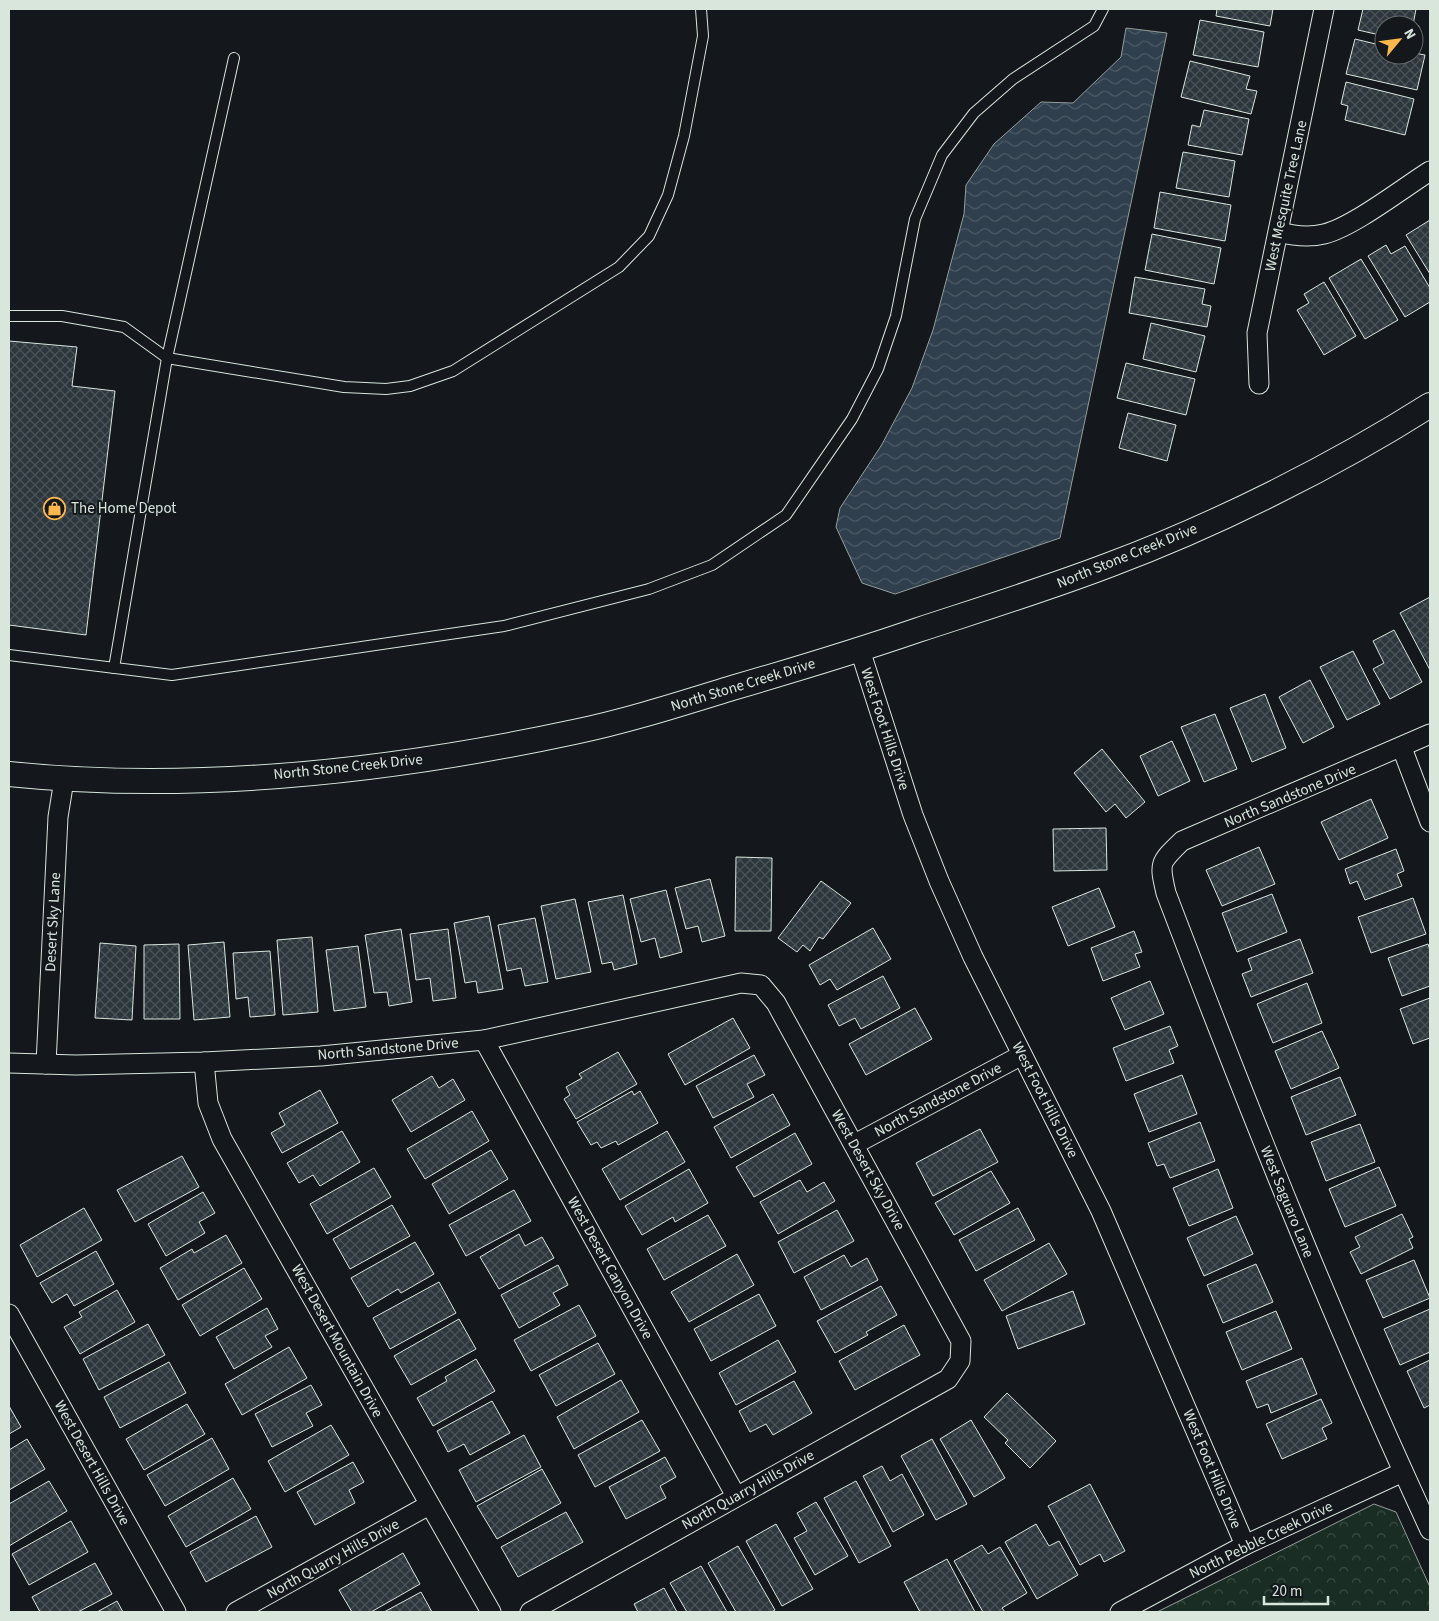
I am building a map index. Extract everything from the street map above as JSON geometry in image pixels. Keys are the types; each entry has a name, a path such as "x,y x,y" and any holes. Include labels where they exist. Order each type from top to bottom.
{"street":[{"name":"West Mesquite Tree Lane","path":"1259,384 1257,333 1324,9"},
{"path":"1279,232 1298,237 1325,234 1355,219 1430,171"},
{"name":"North Stone Creek Drive","path":"9,774 64,780 200,780 344,770 426,760 575,732 655,712 860,650 1049,587 1170,540 1320,468 1430,405"},
{"name":"West Foot Hills Drive","path":"860,650 913,815 938,881 1022,1055 1102,1211 1245,1545"},
{"name":"North Sandstone Drive","path":"1160,868 1166,856 1182,842 1402,748 1430,734"},
{"path":"1402,748 1430,822"},
{"name":"Desert Sky Lane","path":"46,1064 58,817 64,780"},
{"name":"West Saguaro Lane","path":"1160,868 1166,893 1238,1080 1310,1258 1430,1530"},
{"name":"North Sandstone Drive","path":"9,1063 204,1062 321,1056 484,1040 741,983 761,985"},
{"name":"West Desert Sky Drive","path":"761,985 776,1002 961,1341 960,1361"},
{"name":"West Desert Canyon Drive","path":"484,1040 736,1496"},
{"name":"North Sandstone Drive","path":"854,1144 1022,1055"},
{"name":"West Desert Mountain Drive","path":"204,1062 208,1103 222,1138 491,1612"},
{"name":"West Desert Hills Drive","path":"9,1314 176,1612"},
{"name":"North Quarry Hills Drive","path":"530,1612 948,1379 960,1361"},
{"name":"North Pebble Creek Drive","path":"1120,1612 1245,1545 1403,1472"},
{"name":"North Quarry Hills Drive","path":"236,1612 429,1505"}],"lane":[{"path":"9,316 62,316 124,327 167,358 344,387 386,389 410,386 453,372 619,267 649,236 668,195 697,76 703,36 701,9"},
{"path":"9,655 172,675 504,626 649,589 712,565 786,515 852,419 878,369 896,316 915,219 942,155 974,113 1013,79 1094,26 1102,9"},
{"path":"114,668 167,358 234,58"}],"green space":[{"path":"1374,1504 1396,1512 1430,1587 1430,1612 1157,1612"}],"water":[{"path":"1126,28 1167,33 1060,538 895,594 862,583 836,527 840,508 881,446 912,388 933,330 964,214 966,185 994,144 1041,102 1073,103 1121,57"}],"building":[{"path":"1217,9 1273,9 1270,26 1216,16"},
{"path":"1363,9 1416,9 1415,15 1374,15 1374,34 1358,30"},
{"path":"1200,20 1264,32 1258,67 1193,55"},
{"path":"1355,39 1374,44 1374,65 1423,65 1417,90 1346,74"},
{"path":"1190,61 1250,76 1246,89 1257,91 1251,114 1181,97"},
{"path":"1346,82 1414,99 1405,135 1345,120 1348,106 1341,104"},
{"path":"1204,110 1249,119 1242,155 1188,145 1192,125 1200,127"},
{"path":"1183,152 1235,161 1229,197 1176,188"},
{"path":"1160,192 1231,205 1225,241 1154,228"},
{"path":"1430,220 1430,274 1406,235"},
{"path":"1152,234 1221,248 1214,284 1145,270"},
{"path":"1386,245 1391,254 1405,246 1430,288 1430,302 1405,317 1368,256"},
{"path":"1361,259 1398,320 1365,339 1329,278"},
{"path":"1135,277 1205,289 1202,304 1211,306 1207,327 1129,313"},
{"path":"1324,282 1356,336 1324,355 1297,310 1309,303 1304,294"},
{"path":"1151,323 1205,336 1196,372 1143,359"},
{"name":"The Home Depot","path":"9,341 77,347 72,386 115,391 86,635 9,625"},
{"path":"1126,363 1195,379 1186,415 1117,398"},
{"path":"1128,413 1176,425 1167,461 1119,448"},
{"path":"1430,597 1430,670 1400,613"},
{"path":"1394,630 1422,682 1390,699 1373,669 1384,663 1373,641"},
{"path":"1353,651 1380,704 1347,720 1320,667"},
{"path":"1310,680 1334,727 1303,743 1279,697"},
{"path":"1265,694 1286,748 1252,762 1230,708"},
{"path":"1215,714 1237,769 1204,782 1181,727"},
{"path":"1172,741 1190,781 1158,796 1140,756"},
{"path":"1102,749 1145,802 1126,818 1115,804 1106,812 1074,773"},
{"path":"1371,799 1388,838 1339,860 1321,822"},
{"path":"1106,828 1107,870 1054,871 1053,829"},
{"path":"1259,847 1275,884 1222,906 1206,870"},
{"path":"1396,849 1404,871 1397,874 1402,886 1365,900 1357,881 1350,884 1345,869"},
{"path":"736,857 772,858 771,931 735,931"},
{"path":"710,879 725,936 702,942 698,926 686,929 675,888"},
{"path":"821,881 851,903 823,939 819,937 810,951 803,945 797,952 778,938"},
{"path":"1099,888 1115,927 1068,946 1052,907"},
{"path":"666,890 682,952 660,958 655,938 641,942 630,899"},
{"path":"1272,894 1287,932 1237,952 1222,913"},
{"path":"623,895 637,964 614,970 612,962 602,964 588,902"},
{"path":"1413,898 1426,934 1371,953 1358,917"},
{"path":"575,899 591,972 556,979 541,906"},
{"path":"489,916 503,989 478,993 476,981 465,983 454,923"},
{"path":"535,918 548,982 525,986 521,968 507,971 498,925"},
{"path":"873,928 891,959 837,990 830,979 820,985 809,965"},
{"path":"401,929 412,1002 389,1006 387,992 374,993 365,935"},
{"path":"448,929 456,998 433,1001 430,978 416,980 410,934"},
{"path":"1134,931 1142,952 1135,954 1140,967 1103,981 1091,948"},
{"path":"312,937 318,1012 283,1015 277,940"},
{"path":"1300,939 1313,973 1251,997 1242,974 1252,970 1248,959"},
{"path":"224,942 230,1017 194,1020 188,945"},
{"path":"100,943 136,946 132,1020 95,1018"},
{"path":"179,944 180,1019 144,1019 144,945"},
{"path":"1428,944 1430,950 1430,986 1402,996 1388,958"},
{"path":"358,946 366,1007 334,1011 326,950"},
{"path":"270,951 275,1015 250,1017 248,997 236,999 233,953"},
{"path":"883,976 900,1008 861,1029 855,1018 839,1026 828,1005"},
{"path":"1150,981 1164,1014 1125,1030 1111,998"},
{"path":"1307,983 1322,1023 1273,1043 1257,1004"},
{"path":"1430,998 1430,1038 1413,1044 1400,1009"},
{"path":"915,1008 932,1039 866,1075 849,1044"},
{"path":"733,1018 750,1048 685,1085 668,1054"},
{"path":"1170,1026 1178,1046 1169,1050 1174,1063 1126,1081 1113,1048"},
{"path":"1322,1031 1339,1068 1291,1089 1275,1051"},
{"path":"618,1052 637,1084 576,1119 564,1099 570,1095 566,1087 582,1078 579,1074"},
{"path":"754,1055 765,1075 747,1084 754,1097 713,1118 696,1086"},
{"path":"1182,1075 1197,1114 1149,1132 1134,1094"},
{"path":"432,1076 439,1088 453,1079 465,1100 411,1132 392,1100"},
{"path":"1340,1077 1356,1115 1306,1135 1291,1097"},
{"path":"320,1090 338,1123 282,1153 271,1133 285,1125 279,1113"},
{"path":"632,1091 634,1095 640,1091 658,1123 618,1145 616,1141 601,1148 597,1142 591,1145 577,1122"},
{"path":"773,1094 790,1125 731,1158 714,1127"},
{"path":"472,1111 489,1141 425,1179 407,1149"},
{"path":"1200,1122 1215,1161 1170,1178 1164,1164 1157,1166 1148,1143"},
{"path":"1360,1124 1375,1162 1326,1181 1311,1142"},
{"path":"980,1129 998,1162 933,1196 916,1163"},
{"path":"342,1131 360,1162 320,1186 313,1175 299,1183 287,1163"},
{"path":"667,1131 685,1162 620,1200 602,1169"},
{"path":"795,1133 812,1164 754,1197 736,1167"},
{"path":"491,1150 508,1179 449,1214 432,1184"},
{"path":"182,1156 199,1187 135,1222 117,1190"},
{"path":"1379,1167 1396,1206 1345,1227 1329,1189"},
{"path":"374,1168 391,1197 327,1234 310,1204"},
{"path":"689,1169 708,1203 675,1222 673,1217 642,1235 625,1206"},
{"path":"1218,1169 1233,1208 1189,1226 1173,1188"},
{"path":"991,1171 1010,1203 954,1235 935,1203"},
{"path":"800,1180 807,1192 824,1182 835,1201 778,1234 760,1202"},
{"path":"514,1190 531,1221 466,1256 449,1225"},
{"path":"203,1192 215,1213 199,1222 205,1233 166,1256 148,1224"},
{"path":"392,1205 410,1236 350,1269 333,1239"},
{"path":"84,1208 102,1240 37,1277 20,1245"},
{"path":"1018,1208 1035,1240 976,1271 959,1240"},
{"path":"837,1210 854,1241 794,1273 778,1242"},
{"path":"1402,1214 1413,1237 1409,1239 1413,1248 1361,1274 1350,1252 1360,1247 1355,1237"},
{"path":"708,1215 726,1246 664,1280 647,1249"},
{"path":"1236,1216 1253,1254 1204,1276 1187,1238"},
{"path":"519,1234 525,1246 542,1237 554,1258 499,1289 480,1257"},
{"path":"226,1235 242,1263 178,1300 160,1268 192,1249 194,1253"},
{"path":"415,1242 434,1274 401,1293 398,1289 368,1307 351,1278"},
{"path":"1049,1243 1067,1274 1002,1311 984,1280"},
{"path":"96,1251 114,1284 74,1306 67,1294 52,1303 40,1283"},
{"path":"737,1254 754,1285 689,1322 671,1292"},
{"path":"844,1255 851,1267 867,1258 878,1280 821,1310 804,1277"},
{"path":"1414,1260 1430,1298 1383,1318 1366,1280"},
{"path":"1256,1264 1273,1302 1223,1323 1207,1285"},
{"path":"558,1265 568,1285 553,1293 560,1305 519,1328 501,1295"},
{"path":"244,1268 262,1299 200,1336 182,1305"},
{"path":"439,1282 456,1313 390,1349 373,1318"},
{"path":"881,1286 897,1315 866,1332 868,1335 835,1353 817,1321"},
{"path":"117,1290 135,1322 80,1354 64,1327 82,1317 79,1312"},
{"path":"1073,1291 1085,1324 1018,1349 1006,1316"},
{"path":"759,1294 776,1326 711,1361 694,1329"},
{"path":"579,1305 596,1336 531,1371 514,1340"},
{"path":"267,1308 278,1329 265,1336 272,1347 234,1369 216,1337"},
{"path":"1430,1309 1430,1352 1400,1365 1384,1329"},
{"path":"1276,1311 1292,1349 1242,1370 1226,1332"},
{"path":"459,1319 476,1349 411,1385 394,1356"},
{"path":"148,1324 165,1355 99,1390 83,1359"},
{"path":"904,1325 920,1355 855,1390 839,1361"},
{"path":"778,1340 796,1372 736,1405 719,1373"},
{"path":"598,1343 615,1374 556,1406 539,1375"},
{"path":"289,1347 307,1378 242,1415 225,1384"},
{"path":"1302,1358 1317,1394 1271,1413 1268,1404 1257,1408 1246,1381"},
{"path":"476,1359 495,1391 433,1426 417,1398 447,1381 445,1377"},
{"path":"1430,1360 1430,1405 1424,1408 1407,1371"},
{"path":"169,1362 186,1393 120,1428 104,1397"},
{"path":"621,1380 639,1412 574,1449 557,1417"},
{"path":"794,1381 812,1413 773,1435 766,1424 750,1432 739,1411"},
{"path":"311,1385 322,1405 306,1413 313,1426 272,1447 255,1414"},
{"path":"1007,1393 1056,1441 1030,1468 1005,1443 1008,1440 984,1417"},
{"path":"1321,1399 1332,1423 1322,1428 1327,1439 1282,1459 1266,1424"},
{"path":"492,1401 510,1433 470,1455 464,1444 448,1452 437,1431"},
{"path":"187,1404 205,1434 144,1470 126,1439"},
{"path":"9,1406 21,1427 9,1434"},
{"path":"642,1420 660,1451 595,1487 578,1455"},
{"path":"971,1420 1005,1478 974,1497 940,1439"},
{"path":"331,1425 349,1455 285,1492 268,1461"},
{"path":"524,1435 541,1467 476,1502 459,1470"},
{"path":"212,1438 229,1469 165,1506 147,1475"},
{"path":"27,1439 45,1469 9,1490 9,1450"},
{"path":"932,1439 967,1504 936,1520 901,1456"},
{"path":"665,1457 676,1477 660,1486 666,1498 626,1519 609,1487"},
{"path":"353,1462 364,1482 349,1490 355,1503 315,1525 297,1492"},
{"path":"882,1466 890,1481 902,1474 924,1515 893,1532 863,1476"},
{"path":"542,1469 561,1503 497,1539 477,1506"},
{"path":"233,1478 251,1509 186,1547 168,1516"},
{"path":"49,1481 67,1511 9,1546 9,1504"},
{"path":"856,1481 891,1546 859,1563 824,1498"},
{"path":"1090,1484 1125,1551 1104,1562 1100,1554 1080,1565 1048,1506"},
{"path":"816,1502 848,1556 815,1575 794,1538 807,1531 797,1513"},
{"path":"566,1512 583,1542 518,1577 501,1547"},
{"path":"256,1516 272,1547 206,1582 190,1552"},
{"path":"71,1521 88,1552 29,1585 12,1554"},
{"path":"776,1524 813,1589 782,1606 746,1541"},
{"path":"1036,1524 1049,1546 1059,1541 1078,1575 1037,1599 1005,1542"},
{"path":"982,1545 988,1554 1000,1547 1027,1593 1002,1608 1005,1612 983,1612 954,1561"},
{"path":"738,1546 775,1610 771,1612 736,1612 708,1563"},
{"path":"403,1553 420,1584 371,1612 352,1612 339,1590"},
{"path":"947,1559 975,1612 920,1612 904,1582"},
{"path":"95,1563 112,1594 78,1612 40,1612 32,1597"},
{"path":"701,1566 727,1612 687,1612 670,1583"},
{"path":"664,1588 677,1612 638,1612 634,1604"},
{"path":"421,1592 432,1612 384,1612"},
{"path":"117,1601 123,1612 97,1612"}],"place":[{"name":"The Home Depot","path":"55,508"}]}
